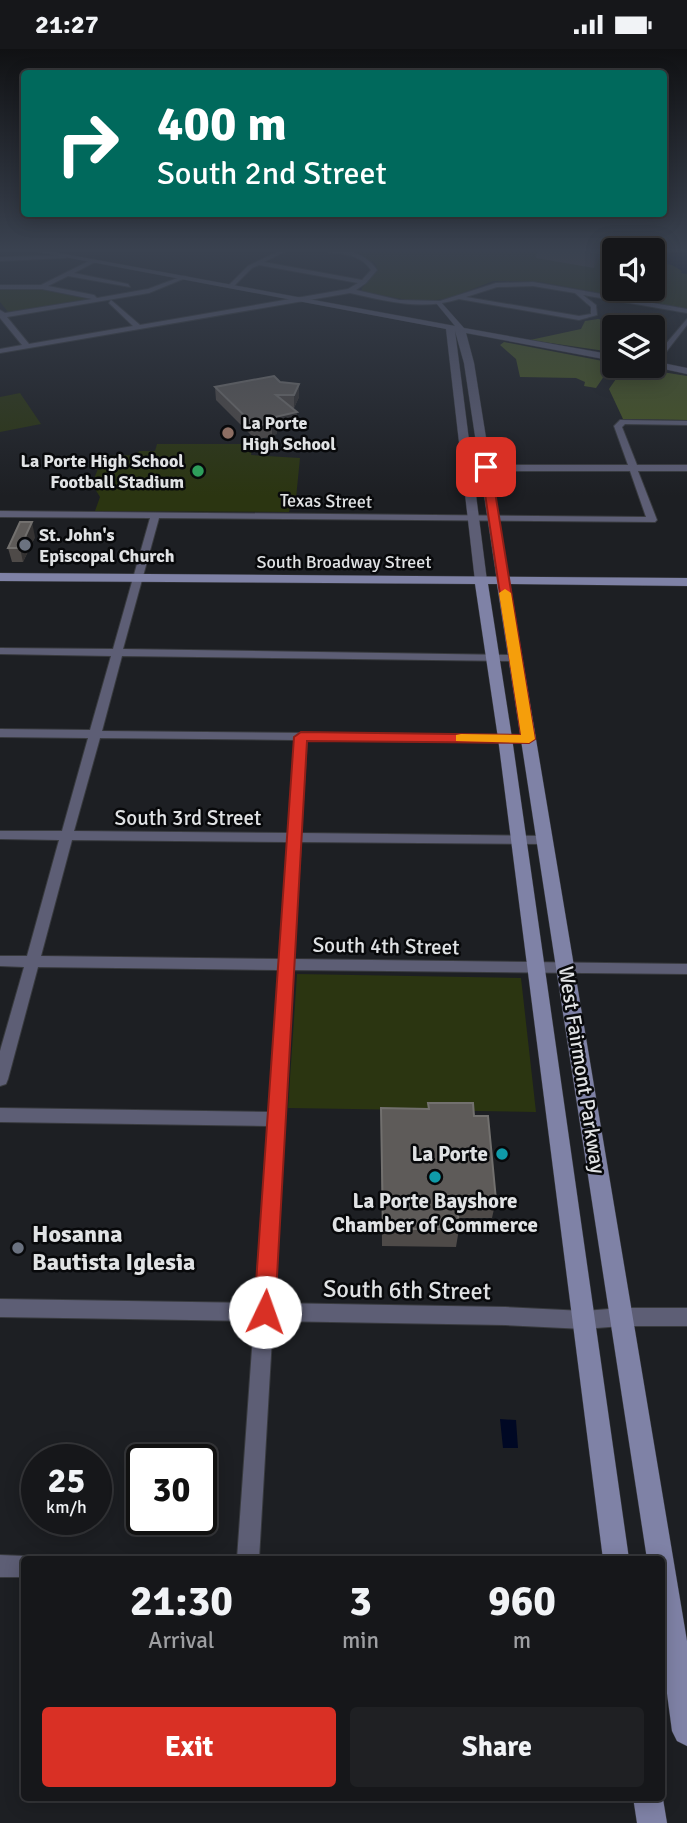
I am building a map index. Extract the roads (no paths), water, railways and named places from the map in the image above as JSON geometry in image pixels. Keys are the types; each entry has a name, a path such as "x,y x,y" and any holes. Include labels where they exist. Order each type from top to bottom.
{"main road":[{"name":"South Broadway Street","path":"0,577 687,582"},
{"name":"West Fairmont Parkway","path":"481,581 519,840 616,1556"},
{"name":"West Fairmont Parkway","path":"503,582 659,1556"},
{"path":"487,620 510,620"},
{"path":"557,1122 590,1122"},
{"name":"West Fairmont Parkway","path":"665,1593 687,1731"},
{"path":"649,1801 652,1823"}],"street":[{"path":"15,331 27,346"},
{"path":"0,351 116,331"},
{"path":"451,331 481,581"},
{"path":"459,331 463,336"},
{"path":"459,331 463,336 478,417 503,582"},
{"path":"665,349 679,331"},
{"path":"463,336 484,334 602,356"},
{"path":"665,366 687,371"},
{"path":"460,416 478,417"},
{"path":"634,468 618,426 620,423 687,423"},
{"path":"468,468 687,468"},
{"name":"Texas Street","path":"0,514 652,520 634,468"},
{"path":"0,1079 155,515"},
{"path":"0,651 516,658"},
{"path":"0,733 529,739"},
{"path":"248,1556 301,737"},
{"name":"South 3rd Street","path":"0,835 544,840"},
{"name":"South 4th Street","path":"0,961 687,969"},
{"path":"0,1115 275,1118"},
{"name":"South 6th Street","path":"0,1308 583,1320 687,1317"},
{"path":"0,1566 21,1567"}],"water":[{"path":"500,1419 516,1420 518,1448 503,1448"}],"place":[{"name":"La Porte High School","path":"228,433"},
{"name":"La Porte High School Football Stadium","path":"198,471"},
{"name":"St. John's Episcopal Church","path":"25,545"},
{"name":"La Porte","path":"502,1154"},
{"name":"La Porte Bayshore Chamber of Commerce","path":"435,1177"},
{"name":"Hosanna Bautista Iglesia","path":"18,1248"}]}
